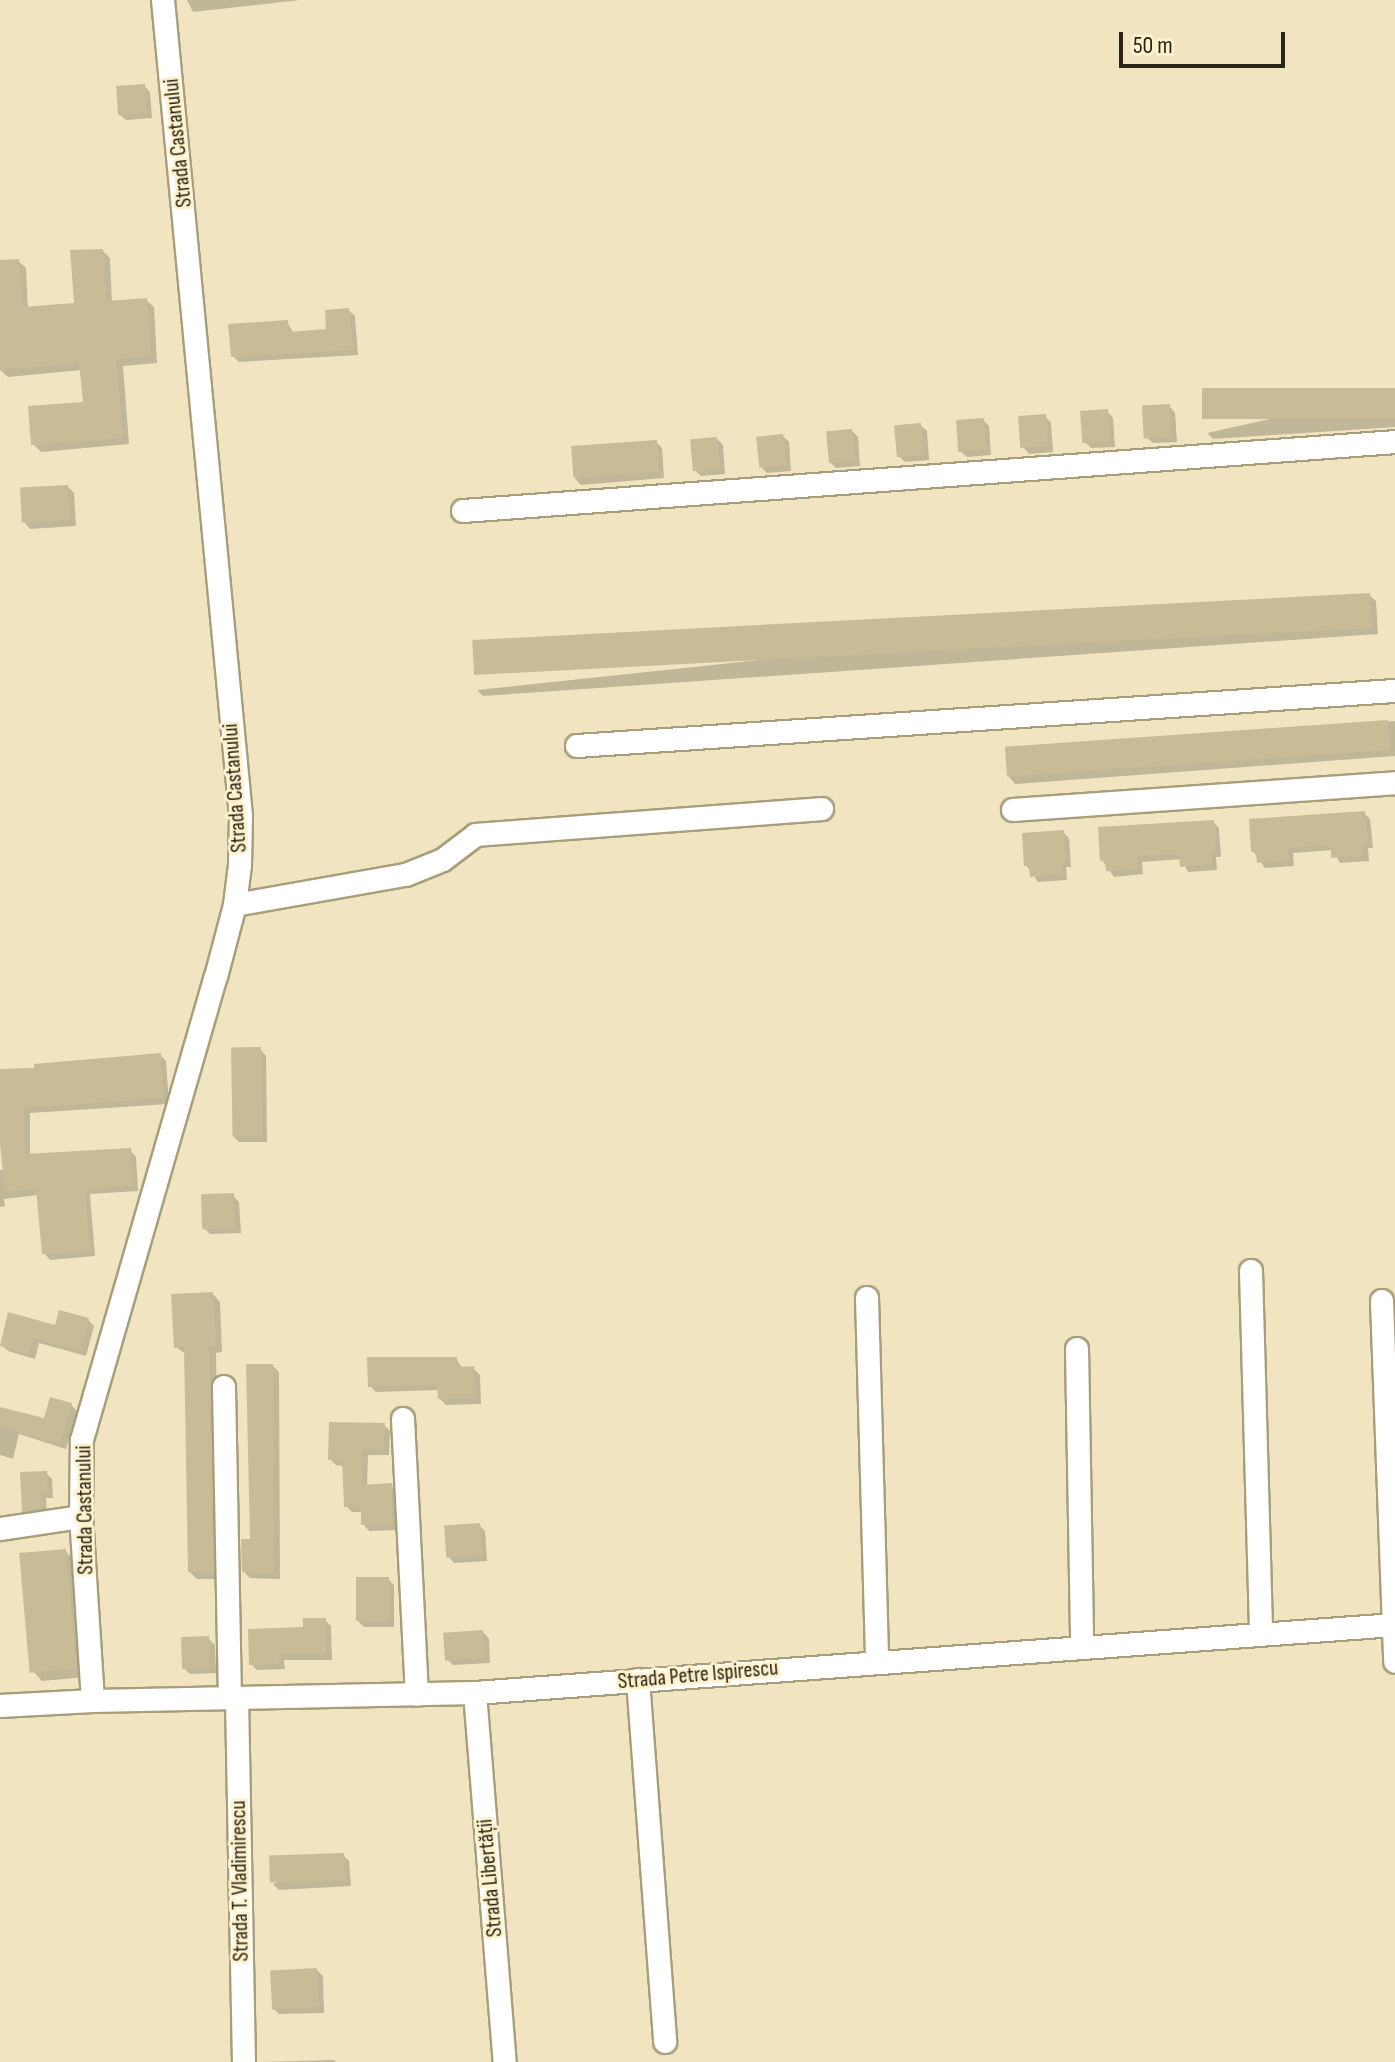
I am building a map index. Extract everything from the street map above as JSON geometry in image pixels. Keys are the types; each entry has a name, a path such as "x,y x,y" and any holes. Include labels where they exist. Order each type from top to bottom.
{"street":[{"name":"Strada Castanului","path":"93,1701 81,1517 82,1440 235,905 241,816 163,0"},
{"path":"463,511 1395,442"},
{"path":"577,746 1395,691"},
{"path":"1013,810 1395,783"},
{"path":"235,905 406,875 443,860 476,835 822,809"},
{"path":"1251,1271 1261,1634"},
{"path":"867,1298 877,1661"},
{"path":"1382,1301 1395,1662"},
{"path":"1077,1349 1082,1645"},
{"name":"Strada T. Vladimirescu","path":"224,1387 244,2062"},
{"path":"403,1419 417,1695"},
{"path":"0,1529 81,1517"},
{"name":"Strada Petre Ispirescu","path":"0,1706 93,1701 475,1693 1082,1645 1393,1625"},
{"path":"638,1680 665,2042"},
{"name":"Strada Libertății","path":"475,1693 505,2062"}],"building":[{"path":"145,84 147,113 118,115 116,86"},
{"path":"103,249 107,301 147,298 151,356 116,359 123,438 31,445 28,406 83,402 79,363 0,370 0,260 19,259 22,307 74,303 70,250"},
{"path":"349,308 353,350 231,357 228,324 288,320 289,332 326,329 325,310"},
{"path":"1202,388 1395,388 1395,419 1202,419"},
{"path":"1170,404 1172,437 1144,438 1142,405"},
{"path":"1108,409 1110,441 1082,443 1080,411"},
{"path":"1046,414 1048,446 1020,448 1018,416"},
{"path":"984,418 986,450 958,452 956,420"},
{"path":"921,423 924,455 897,457 894,425"},
{"path":"852,429 855,461 829,463 826,431"},
{"path":"783,434 786,465 759,468 756,437"},
{"path":"717,437 720,469 693,471 690,439"},
{"path":"657,440 659,472 573,478 571,446"},
{"path":"68,485 70,520 22,522 20,488"},
{"path":"1370,593 1372,628 474,675 472,640"},
{"path":"1388,720 1390,750 1007,777 1005,747"},
{"path":"1365,811 1368,842 1362,843 1363,855 1331,858 1331,847 1326,845 1288,848 1289,860 1257,863 1256,852 1251,852 1249,819"},
{"path":"1214,820 1216,851 1211,852 1212,864 1180,867 1179,856 1174,854 1137,856 1138,869 1106,871 1105,860 1100,861 1098,827"},
{"path":"1064,830 1066,861 1061,862 1062,874 1030,877 1029,866 1024,866 1022,833"},
{"path":"261,1047 263,1136 233,1137 231,1048"},
{"path":"161,1053 164,1098 24,1108 25,1154 131,1148 133,1186 85,1189 90,1251 42,1254 36,1189 5,1192 0,1144 0,1069"},
{"path":"234,1193 235,1228 202,1229 201,1194"},
{"path":"213,1292 216,1346 209,1346 214,1572 188,1572 184,1347 174,1348 171,1294"},
{"path":"59,1310 89,1318 80,1351 33,1338 29,1354 0,1346 8,1312 55,1325"},
{"path":"367,1357 457,1357 458,1367 474,1366 476,1398 438,1399 437,1385 368,1387"},
{"path":"246,1364 273,1364 274,1574 242,1572 241,1539 250,1539"},
{"path":"50,1397 72,1403 60,1444 0,1426 0,1407 44,1418"},
{"path":"329,1422 385,1423 384,1450 363,1449 362,1485 392,1483 392,1524 361,1525 361,1506 344,1507 342,1460 328,1460"},
{"path":"47,1471 48,1492 41,1492 42,1509 22,1512 20,1472"},
{"path":"480,1523 482,1555 446,1557 444,1526"},
{"path":"66,1549 76,1669 30,1673 19,1553"},
{"path":"356,1577 389,1577 389,1621 356,1621"},
{"path":"303,1618 326,1618 326,1654 279,1654 279,1664 249,1665 248,1629 303,1627"},
{"path":"483,1630 485,1658 445,1661 443,1633"},
{"path":"209,1636 210,1668 182,1669 181,1637"},
{"path":"344,1853 345,1880 270,1883 269,1856"},
{"path":"317,1968 319,2007 272,2009 270,1970"}]}
